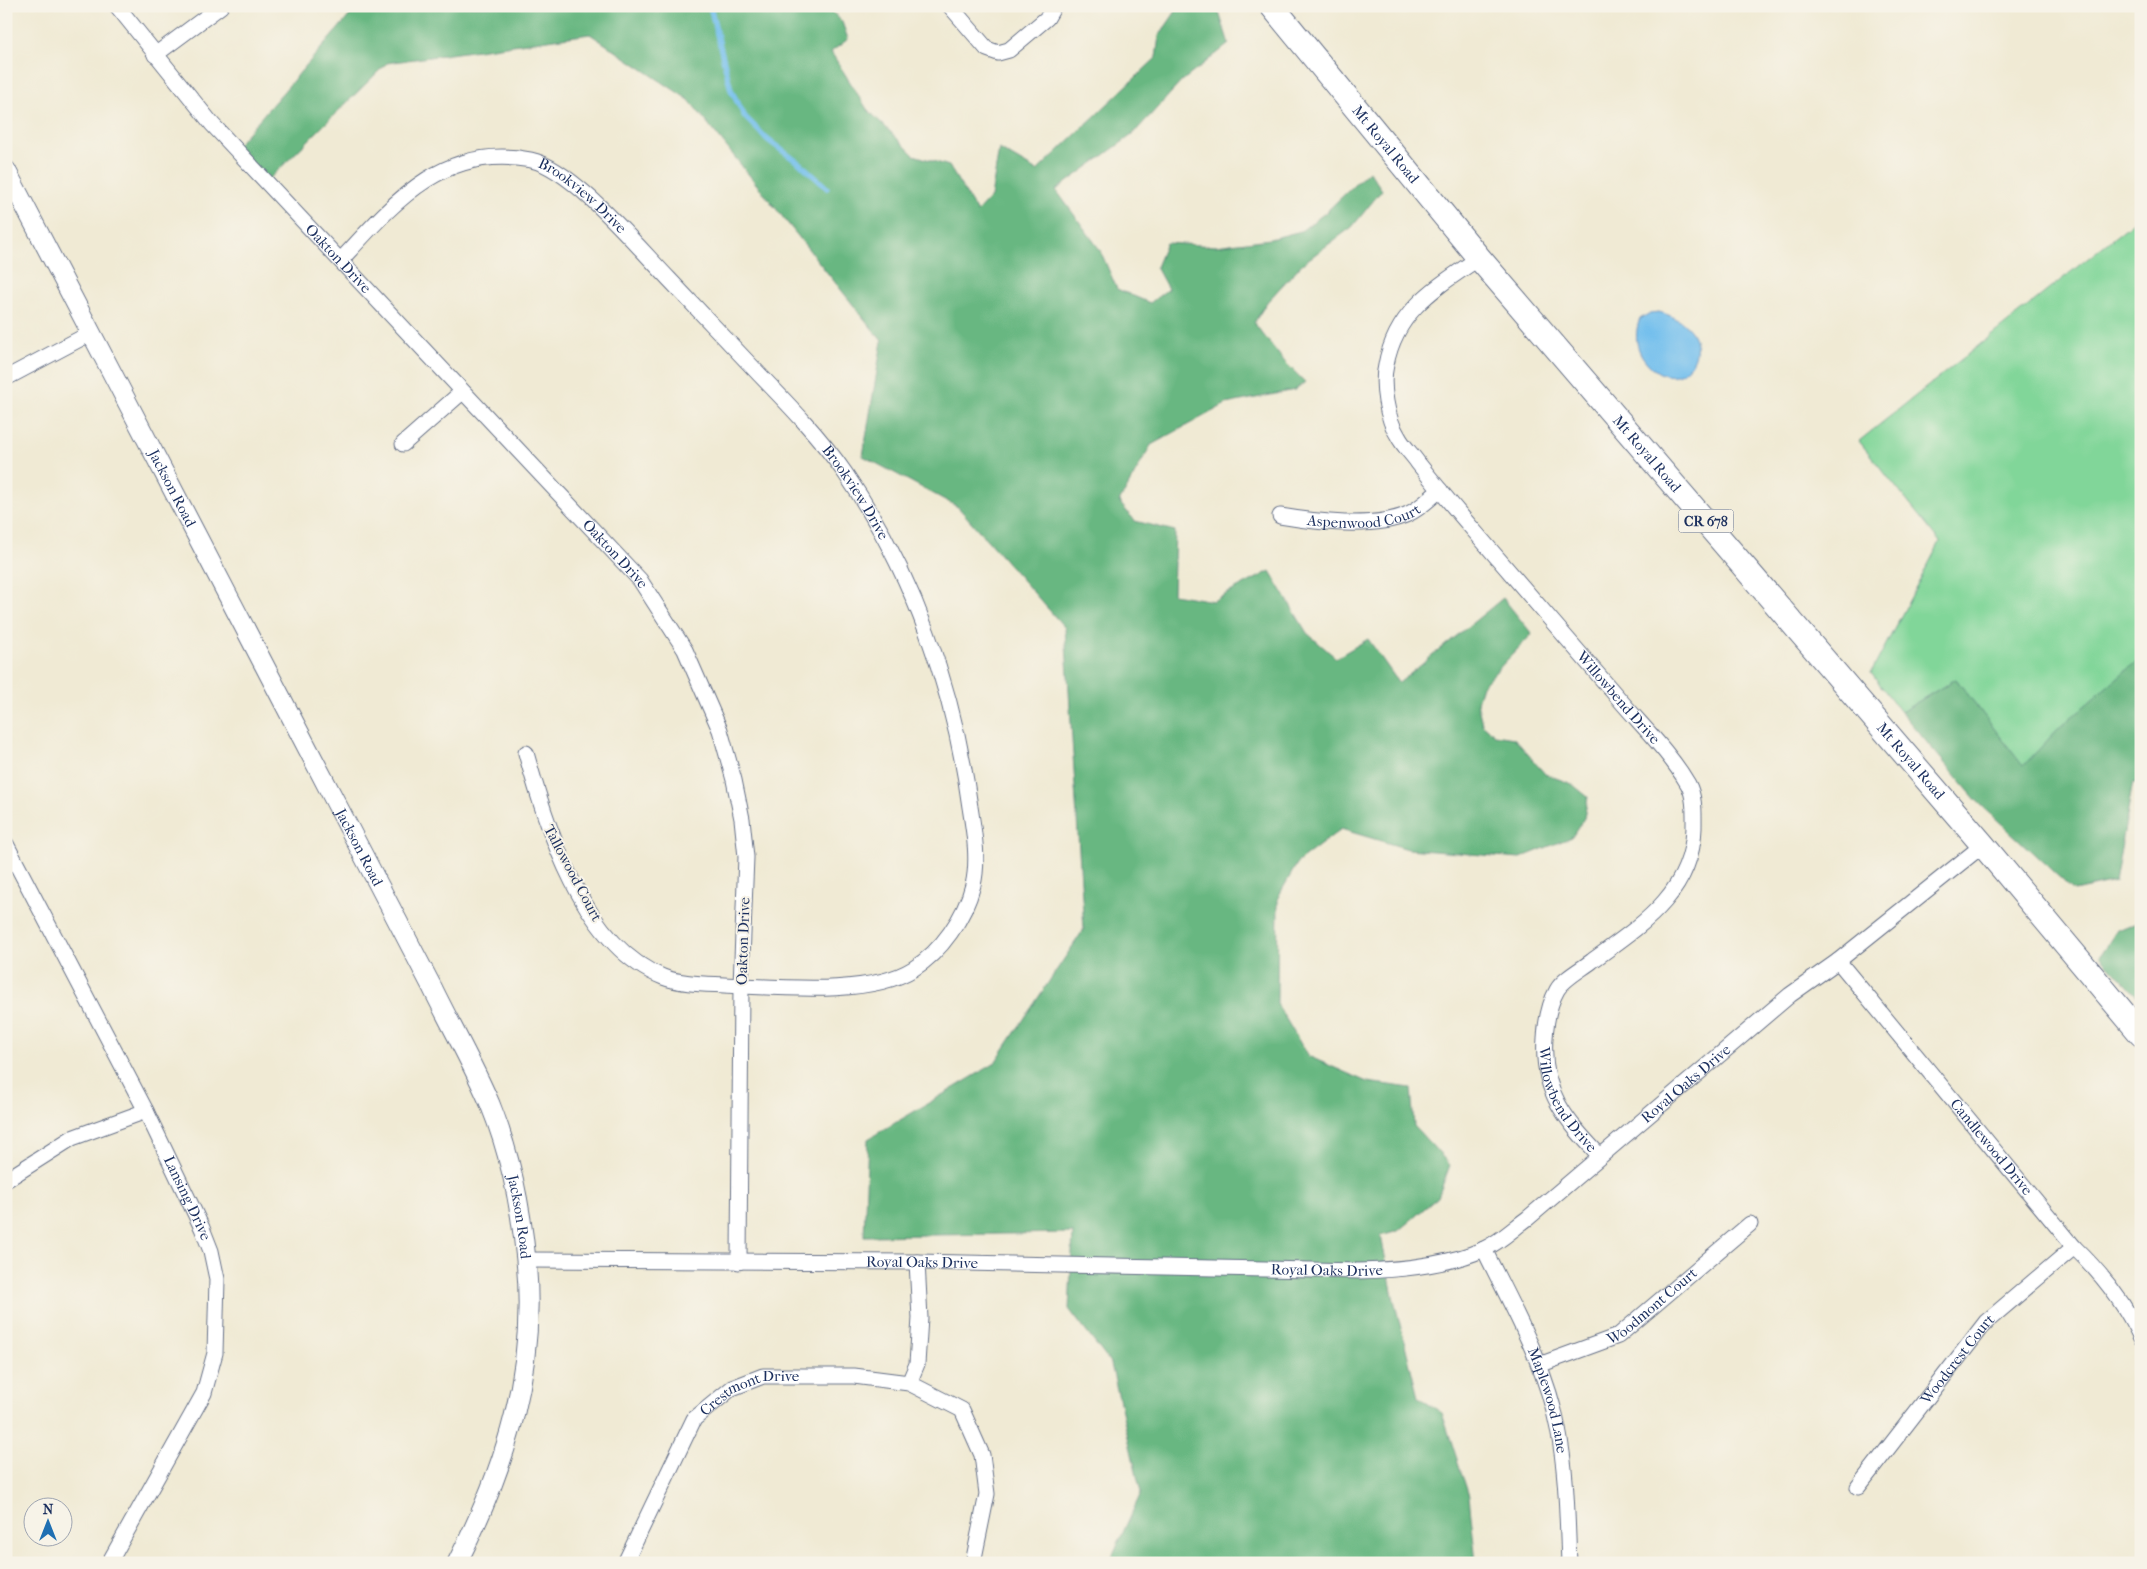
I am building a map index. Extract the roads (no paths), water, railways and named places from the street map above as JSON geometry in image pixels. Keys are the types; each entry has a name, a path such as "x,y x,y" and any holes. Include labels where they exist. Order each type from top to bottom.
{"main road":[{"name":"Mt Royal Road","path":"1272,6 1479,258 1983,845 2141,1034"}],"street":[{"name":"Oakton Drive","path":"117,6 212,124 640,580 685,650 720,730 742,818 746,858 741,985 739,1262"},
{"path":"155,55 221,6"},
{"path":"950,6 987,49 998,53 1009,50 1047,18 1054,6"},
{"name":"Brookview Drive","path":"341,260 400,200 426,178 456,164 484,157 508,157 537,161 565,175 616,224 801,418 845,472 894,552 918,604 944,688 965,768 976,863 973,884 961,919 939,946 914,969 884,982 848,988 741,985"},
{"name":"Jackson Road","path":"6,170 481,1084 499,1130 512,1175 526,1260 526,1335 516,1410 503,1458 491,1491 457,1563"},
{"name":"Willowbend Drive","path":"1479,258 1427,294 1408,315 1393,340 1385,367 1385,398 1397,435 1440,490 1656,741 1690,787 1694,805 1694,838 1687,870 1668,897 1644,923 1558,988 1547,1017 1544,1048 1546,1073 1550,1088 1558,1106 1575,1130 1600,1156"},
{"path":"6,378 91,333"},
{"path":"403,444 462,392"},
{"name":"Aspenwood Court","path":"1280,516 1311,521 1390,520 1409,514 1440,490"},
{"name":"Tallowood Court","path":"526,753 550,835 586,905 612,942 638,962 664,978 700,984 741,985"},
{"name":"Lansing Drive","path":"6,844 146,1111 202,1228 211,1251 217,1280 215,1353 204,1393 109,1563"},
{"name":"Royal Oaks Drive","path":"526,1260 918,1262 1359,1271 1392,1270 1425,1265 1484,1249 1570,1185 1600,1156 1790,995 1838,960 1983,845"},
{"name":"Candlewood Drive","path":"1838,960 2074,1247 2094,1266 2112,1288 2141,1338"},
{"path":"6,1180 72,1138 146,1111"},
{"name":"Woodmont Court","path":"1539,1365 1618,1336 1750,1224"},
{"name":"Woodcrest Court","path":"1858,1487 1986,1322 2074,1247"},
{"name":"Maplewood Lane","path":"1484,1249 1539,1365 1551,1399 1558,1428 1564,1468 1569,1563"},
{"path":"909,1383 917,1364 920,1318 918,1262"},
{"name":"Crestmont Drive","path":"625,1563 694,1419 732,1388 763,1376 854,1376 909,1383 962,1410 982,1455 987,1494 973,1563"}],"water":[{"path":"1659,312 1681,322 1693,335 1696,349 1693,363 1683,372 1671,376 1656,371 1642,356 1636,338 1640,319 1650,313"}],"waterway":[{"path":"710,6 731,90 745,117 768,140 803,166 827,188"}]}
